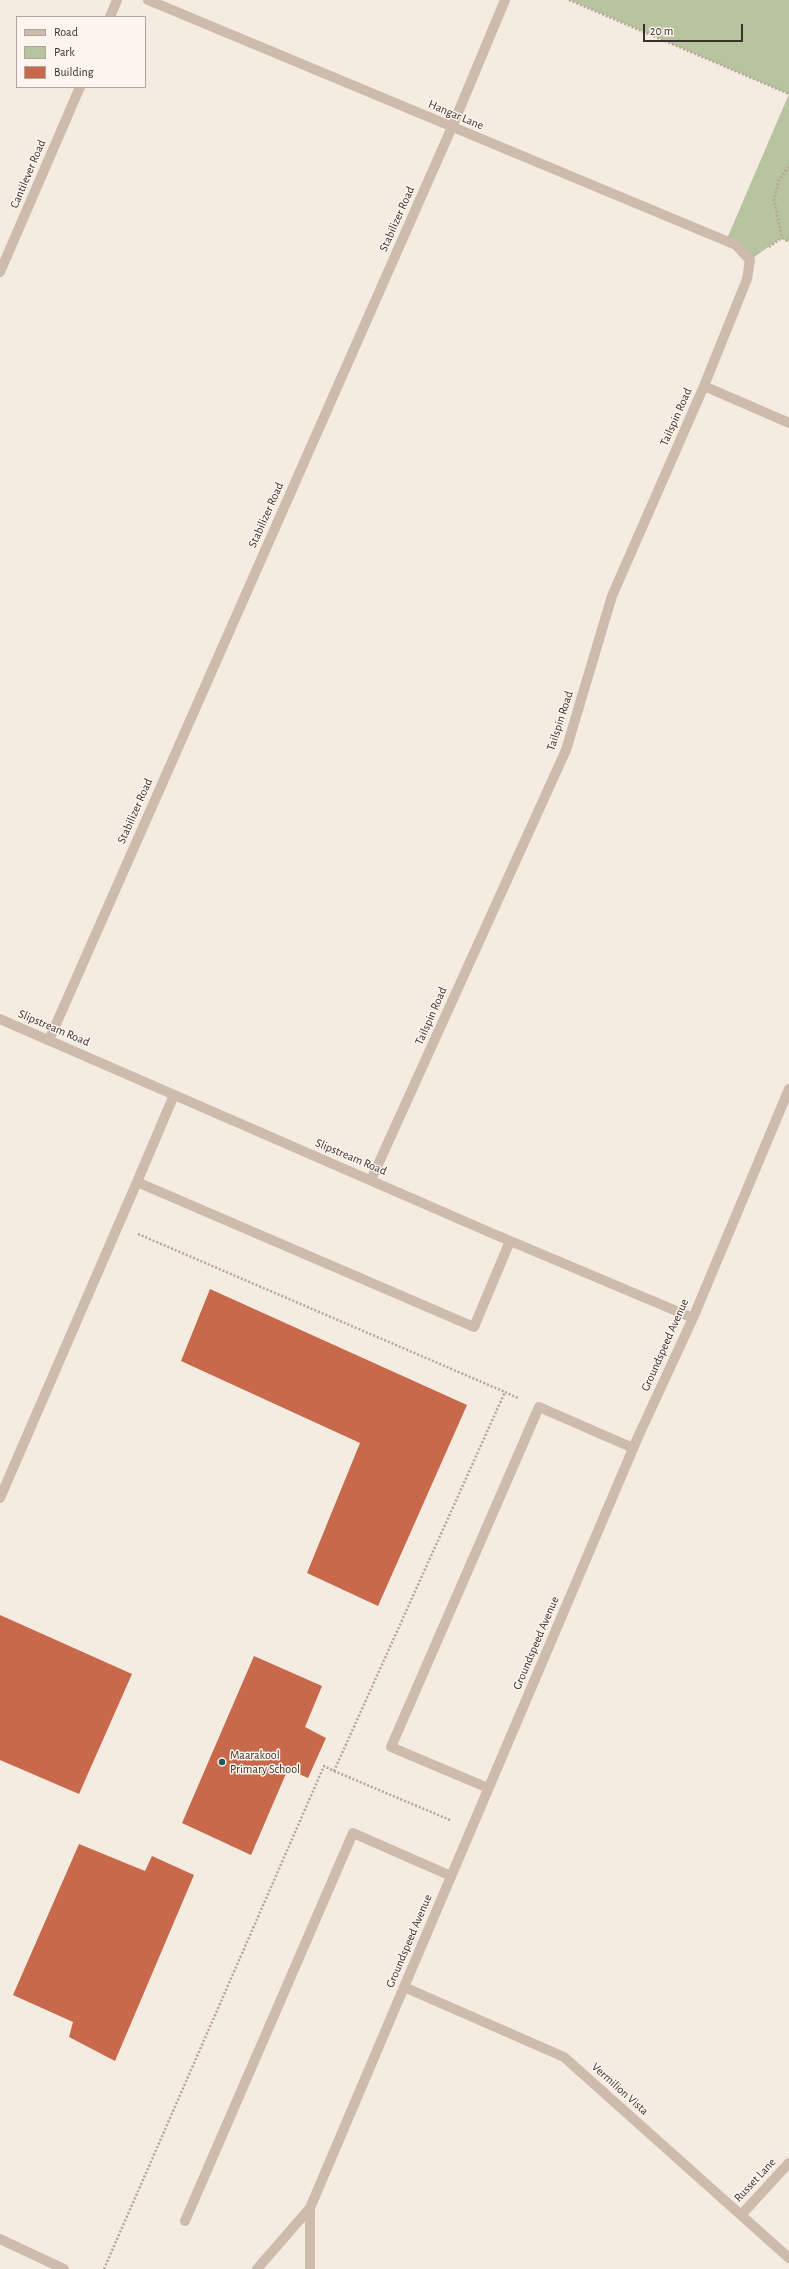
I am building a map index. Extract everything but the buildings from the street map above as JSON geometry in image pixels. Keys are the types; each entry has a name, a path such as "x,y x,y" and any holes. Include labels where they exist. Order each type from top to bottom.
{"street":[{"path":"110,16 117,0"},
{"name":"Hangar Lane","path":"148,0 736,245 750,260"},
{"name":"Stabilizer Road","path":"49,1040 452,127 505,0"},
{"name":"Cantilever Road","path":"0,272 80,88"},
{"name":"Tailspin Road","path":"371,1180 566,750 612,596 704,386 747,279 750,260"},
{"path":"704,386 789,423"},
{"name":"Slipstream Road","path":"0,1019 510,1241 693,1318"},
{"name":"Groundspeed Avenue","path":"257,2269 310,2208 633,1448 693,1318 789,1089"},
{"path":"0,1498 174,1095"},
{"path":"137,1182 474,1327 510,1241"},
{"path":"488,1788 391,1747 539,1407 633,1448"},
{"path":"185,2221 354,1833 451,1876"},
{"name":"Vermilion Vista","path":"404,1988 564,2057 789,2258"},
{"name":"Russet Lane","path":"741,2215 789,2163"},
{"name":"Groundspeed Avenue","path":"310,2208 310,2269"},
{"path":"0,2239 64,2269"}],"path":[{"path":"569,0 789,94"},
{"path":"789,167 780,179 774,200 782,238 789,242"},
{"path":"118,1226 539,1407"},
{"path":"334,1771 505,1392"},
{"path":"104,2269 324,1766 471,1829"}],"green space":[{"path":"570,0 789,0 789,94"},
{"path":"789,94 789,242 781,238 750,260 726,241"}],"place":[{"name":"Maarakool Primary School","path":"222,1762"}]}
